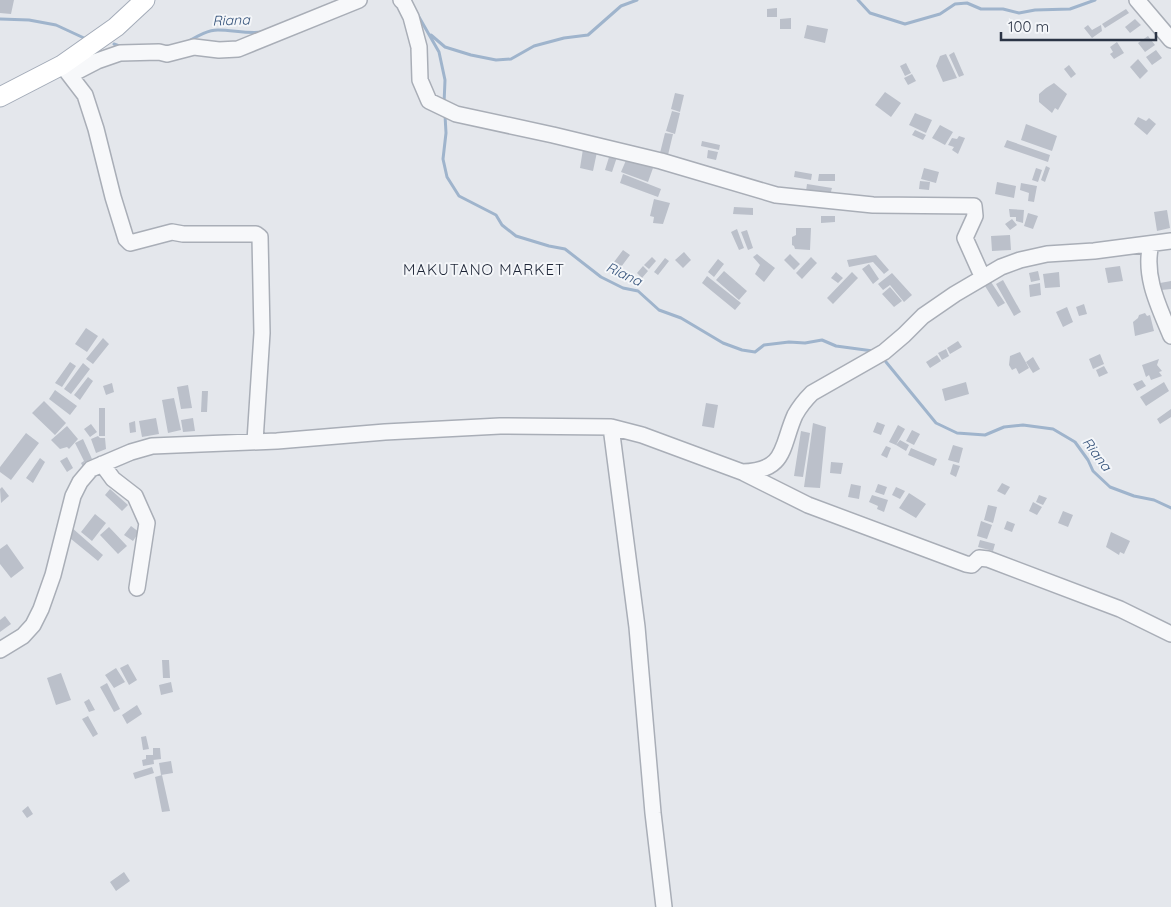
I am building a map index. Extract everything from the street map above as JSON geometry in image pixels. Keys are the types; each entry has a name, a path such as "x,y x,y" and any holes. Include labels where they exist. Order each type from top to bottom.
{"main road":[{"path":"0,97 66,70 145,0"}],"street":[{"path":"255,440 262,333 260,237 256,234 183,234 172,232 130,243 126,239 113,197 96,129 85,95 66,70 120,53 159,52 167,54 194,47 219,50 238,49 360,0"},
{"path":"401,0 410,17 419,47 420,80 429,101 456,114 661,161 776,195 873,205 974,206 975,216 965,238 982,276"},
{"path":"1137,0 1171,40"},
{"path":"742,472 758,472 778,459 784,449 795,416 802,402 812,393 884,352 923,316 982,276 1001,266 1047,254 1171,241"},
{"path":"1151,244 1148,253 1149,272 1155,298 1171,336"},
{"path":"0,650 23,636 34,625 53,575 73,496 80,482 91,469 102,464 152,446 255,440 278,441 385,432 500,426 611,427 642,435 742,472 808,505 966,564 972,565 979,558 988,559 1120,608 1171,634"},
{"path":"611,427 637,627 653,813 664,907"},
{"path":"102,464 113,480 135,496 147,523 137,588"}],"building":[{"path":"0,0 14,0 11,14 0,13"},
{"path":"777,8 777,17 767,17 767,9"},
{"path":"1126,9 1129,13 1105,28 1102,24"},
{"path":"791,18 791,29 780,29 780,19"},
{"path":"1135,19 1141,25 1130,33 1125,27"},
{"path":"807,25 828,29 825,43 804,38"},
{"path":"1088,25 1092,30 1101,25 1102,31 1092,38 1084,28"},
{"path":"1148,36 1155,45 1145,52 1138,43"},
{"path":"1117,42 1124,53 1114,59 1110,54 1113,52 1110,47"},
{"path":"1156,50 1162,58 1152,65 1146,57"},
{"path":"954,52 964,75 959,77 949,55"},
{"path":"946,54 957,78 943,82 936,66 940,56"},
{"path":"1138,59 1148,71 1140,79 1130,67"},
{"path":"906,63 911,73 905,76 900,66"},
{"path":"1069,65 1076,74 1071,78 1064,69"},
{"path":"912,74 916,81 908,85 904,78"},
{"path":"1054,83 1067,94 1058,110 1055,108 1052,113 1039,102 1039,94"},
{"path":"885,92 901,103 891,117 875,105"},
{"path":"675,93 684,95 680,112 671,109"},
{"path":"672,111 680,113 675,134 666,131"},
{"path":"915,113 932,120 926,133 909,125"},
{"path":"1138,117 1146,121 1149,118 1156,124 1147,135 1134,124"},
{"path":"1026,124 1057,136 1052,151 1021,140"},
{"path":"940,125 953,132 945,145 932,138"},
{"path":"915,130 926,135 923,140 912,135"},
{"path":"665,133 673,134 668,155 660,153"},
{"path":"959,136 965,138 958,154 952,150 954,147 948,145 952,138 957,139"},
{"path":"1007,140 1050,155 1048,162 1004,147"},
{"path":"702,141 720,145 719,150 701,146"},
{"path":"583,149 597,152 593,171 580,168"},
{"path":"708,150 718,152 716,160 707,158"},
{"path":"610,154 617,157 612,172 605,170"},
{"path":"627,158 653,168 648,182 621,172"},
{"path":"1046,166 1050,168 1045,182 1041,180"},
{"path":"924,168 939,172 936,183 921,179"},
{"path":"1036,168 1042,170 1038,182 1032,180"},
{"path":"795,171 812,174 811,180 794,177"},
{"path":"623,174 661,189 658,197 620,183"},
{"path":"819,174 835,174 835,181 818,181"},
{"path":"920,181 930,182 929,190 919,189"},
{"path":"997,182 1016,186 1014,198 995,194"},
{"path":"1021,183 1037,186 1034,202 1028,201 1029,193 1020,190"},
{"path":"807,184 832,188 830,195 806,191"},
{"path":"654,199 670,203 663,224 653,223 654,217 650,216"},
{"path":"734,207 753,208 753,215 733,214"},
{"path":"1009,209 1024,210 1023,223 1016,221 1016,217 1010,217"},
{"path":"1167,210 1170,228 1157,231 1154,212"},
{"path":"1028,213 1038,216 1033,229 1024,226"},
{"path":"821,216 835,216 835,222 821,223"},
{"path":"1012,219 1017,225 1010,230 1005,224"},
{"path":"796,228 811,228 810,250 795,249 792,245 792,237 796,235"},
{"path":"737,229 744,248 739,250 731,232"},
{"path":"747,230 753,248 748,250 741,232"},
{"path":"1010,235 1011,250 992,251 991,236"},
{"path":"623,250 630,255 621,267 614,262"},
{"path":"684,252 691,260 683,268 675,260"},
{"path":"757,254 775,268 764,282 755,274 760,265 753,257"},
{"path":"790,254 800,264 794,270 784,260"},
{"path":"876,255 889,270 884,274 873,262 849,267 847,260"},
{"path":"652,257 656,261 649,269 644,265"},
{"path":"811,257 817,263 802,279 796,273"},
{"path":"665,258 669,261 658,275 654,272"},
{"path":"718,259 724,264 714,277 708,272"},
{"path":"869,264 879,279 873,284 862,269"},
{"path":"643,266 648,271 642,278 637,273"},
{"path":"1120,266 1123,281 1108,283 1105,268"},
{"path":"724,271 747,291 739,300 716,280"},
{"path":"1038,271 1040,280 1031,282 1029,273"},
{"path":"836,272 843,278 838,283 831,278"},
{"path":"852,272 858,278 833,304 827,298"},
{"path":"1059,272 1060,287 1045,288 1043,274"},
{"path":"892,273 912,295 904,302 890,285 883,290 878,284"},
{"path":"707,276 741,303 735,310 702,283"},
{"path":"1003,280 1021,312 1014,316 996,284"},
{"path":"1171,281 1171,289 1161,290 1160,283"},
{"path":"991,282 1005,303 998,307 985,286"},
{"path":"1040,283 1041,295 1030,297 1029,285"},
{"path":"890,287 902,301 894,307 882,294"},
{"path":"1084,304 1087,314 1079,316 1076,307"},
{"path":"1067,307 1073,322 1063,327 1056,312"},
{"path":"1145,313 1147,316 1150,315 1154,331 1135,336 1133,322 1139,315"},
{"path":"86,328 98,336 87,352 75,344"},
{"path":"103,338 109,344 93,364 86,359"},
{"path":"958,341 962,347 950,354 947,348"},
{"path":"946,349 949,356 942,360 938,353"},
{"path":"1020,352 1029,368 1019,374 1016,368 1012,370 1009,365 1010,356"},
{"path":"1100,354 1104,364 1093,369 1089,359"},
{"path":"937,355 941,361 930,368 926,362"},
{"path":"1033,357 1040,369 1033,373 1026,362"},
{"path":"1159,359 1157,365 1162,371 1159,372 1162,376 1151,380 1149,375 1146,377 1142,365"},
{"path":"70,362 76,366 62,387 55,383"},
{"path":"83,363 90,369 71,394 64,389"},
{"path":"1104,366 1108,373 1099,377 1096,370"},
{"path":"88,377 93,381 80,400 74,395"},
{"path":"1142,380 1146,386 1137,391 1133,384"},
{"path":"966,382 969,394 945,401 942,389"},
{"path":"1164,382 1169,391 1146,406 1140,397"},
{"path":"112,383 114,392 106,395 103,386"},
{"path":"188,385 192,408 181,409 177,387"},
{"path":"55,390 77,406 70,415 49,399"},
{"path":"202,391 208,391 207,412 201,412"},
{"path":"174,398 181,430 168,433 162,400"},
{"path":"44,401 66,423 55,435 32,413"},
{"path":"706,403 718,405 714,428 702,426"},
{"path":"99,408 105,408 105,436 99,436"},
{"path":"1171,409 1171,417 1160,424 1157,419"},
{"path":"156,418 159,434 142,437 139,421"},
{"path":"193,418 195,431 183,432 181,420"},
{"path":"135,421 136,432 130,433 129,423"},
{"path":"877,422 885,425 881,435 873,432"},
{"path":"813,423 826,427 820,488 804,487"},
{"path":"91,424 97,432 90,437 84,429"},
{"path":"898,425 905,429 896,445 889,442"},
{"path":"67,426 78,439 69,449 67,447 60,449 51,440"},
{"path":"912,430 920,434 914,445 906,441"},
{"path":"801,431 810,433 803,477 794,476"},
{"path":"26,433 39,443 11,480 0,472 0,467"},
{"path":"98,436 105,438 106,449 96,453 91,439"},
{"path":"83,439 92,459 84,463 86,466 83,467 81,463 84,461 75,443"},
{"path":"900,440 909,445 906,451 896,445"},
{"path":"953,445 963,448 959,463 948,460"},
{"path":"886,446 891,448 887,458 881,455"},
{"path":"911,448 937,459 934,466 908,455"},
{"path":"67,457 73,468 67,472 60,461"},
{"path":"40,458 45,462 33,483 26,478"},
{"path":"831,462 843,463 841,474 830,473"},
{"path":"953,464 960,466 956,477 950,474"},
{"path":"1002,483 1010,487 1005,495 997,491"},
{"path":"851,484 861,486 859,499 848,497"},
{"path":"878,484 887,487 884,495 875,492"},
{"path":"2,487 9,496 1,503 0,489"},
{"path":"896,487 905,491 900,499 892,495"},
{"path":"110,489 128,505 122,511 105,495"},
{"path":"909,493 926,504 916,518 899,508"},
{"path":"872,495 888,500 884,512 877,509 878,506 869,502"},
{"path":"1039,495 1047,498 1043,505 1036,502"},
{"path":"1033,502 1042,507 1037,515 1029,511"},
{"path":"988,505 997,507 993,523 984,520"},
{"path":"1063,511 1073,515 1068,527 1058,523"},
{"path":"95,514 106,523 92,541 81,532"},
{"path":"981,521 992,525 987,539 977,536"},
{"path":"1007,521 1015,524 1012,532 1004,529"},
{"path":"131,526 139,532 133,541 124,535"},
{"path":"71,527 103,555 98,561 65,534"},
{"path":"109,527 127,546 118,554 100,535"},
{"path":"1111,532 1130,541 1124,554 1120,552 1119,555 1106,547"},
{"path":"980,540 995,544 993,551 978,547"},
{"path":"7,544 24,568 11,578 0,564 0,549"},
{"path":"5,616 11,624 0,632 0,620"},
{"path":"162,660 169,660 170,678 163,678"},
{"path":"128,664 137,680 129,685 120,668"},
{"path":"116,668 125,682 114,688 105,675"},
{"path":"61,673 71,700 56,705 47,678"},
{"path":"171,682 173,692 161,695 159,685"},
{"path":"107,683 120,709 114,712 100,687"},
{"path":"89,699 95,710 89,712 84,702"},
{"path":"137,705 142,714 127,724 122,715"},
{"path":"88,716 98,734 93,737 82,719"},
{"path":"146,736 149,749 143,750 141,737"},
{"path":"153,748 160,748 161,759 153,760"},
{"path":"146,755 153,755 154,764 143,766 142,760 146,759"},
{"path":"171,761 173,773 161,775 159,763"},
{"path":"152,767 154,773 135,779 133,773"},
{"path":"162,775 170,811 162,812 155,777"},
{"path":"28,806 33,814 27,818 22,811"},
{"path":"124,872 130,881 116,891 110,882"}],"waterway":[{"path":"431,35 445,47 471,55 496,60 511,59 534,46 564,38 588,35 621,6 637,0"},
{"path":"858,0 870,13 905,24 940,14 955,4 967,3 981,9 1003,9 1019,13 1035,10 1070,9 1095,0"},
{"name":"Riana","path":"415,10 439,52 445,80 444,104"},
{"name":"Riana","path":"0,19 29,20 56,25 84,38"},
{"name":"Riana","path":"187,42 214,30 263,32"},
{"name":"Riana","path":"114,44 122,47"},
{"name":"Riana","path":"445,115 446,133 443,159 447,177 459,196 496,215 502,225 516,236 565,249 601,277 623,288 638,291 659,310 681,318 723,343 742,350 755,352 764,345 789,342 805,343 822,340 836,346 873,351"},
{"name":"Riana","path":"886,362 936,423 957,433 985,435 1004,427 1023,425 1053,429 1075,442 1088,460 1093,471 1110,487 1134,496 1154,500 1171,508"}],"district":[{"name":"MAKUTANO MARKET","path":"484,270"}]}
